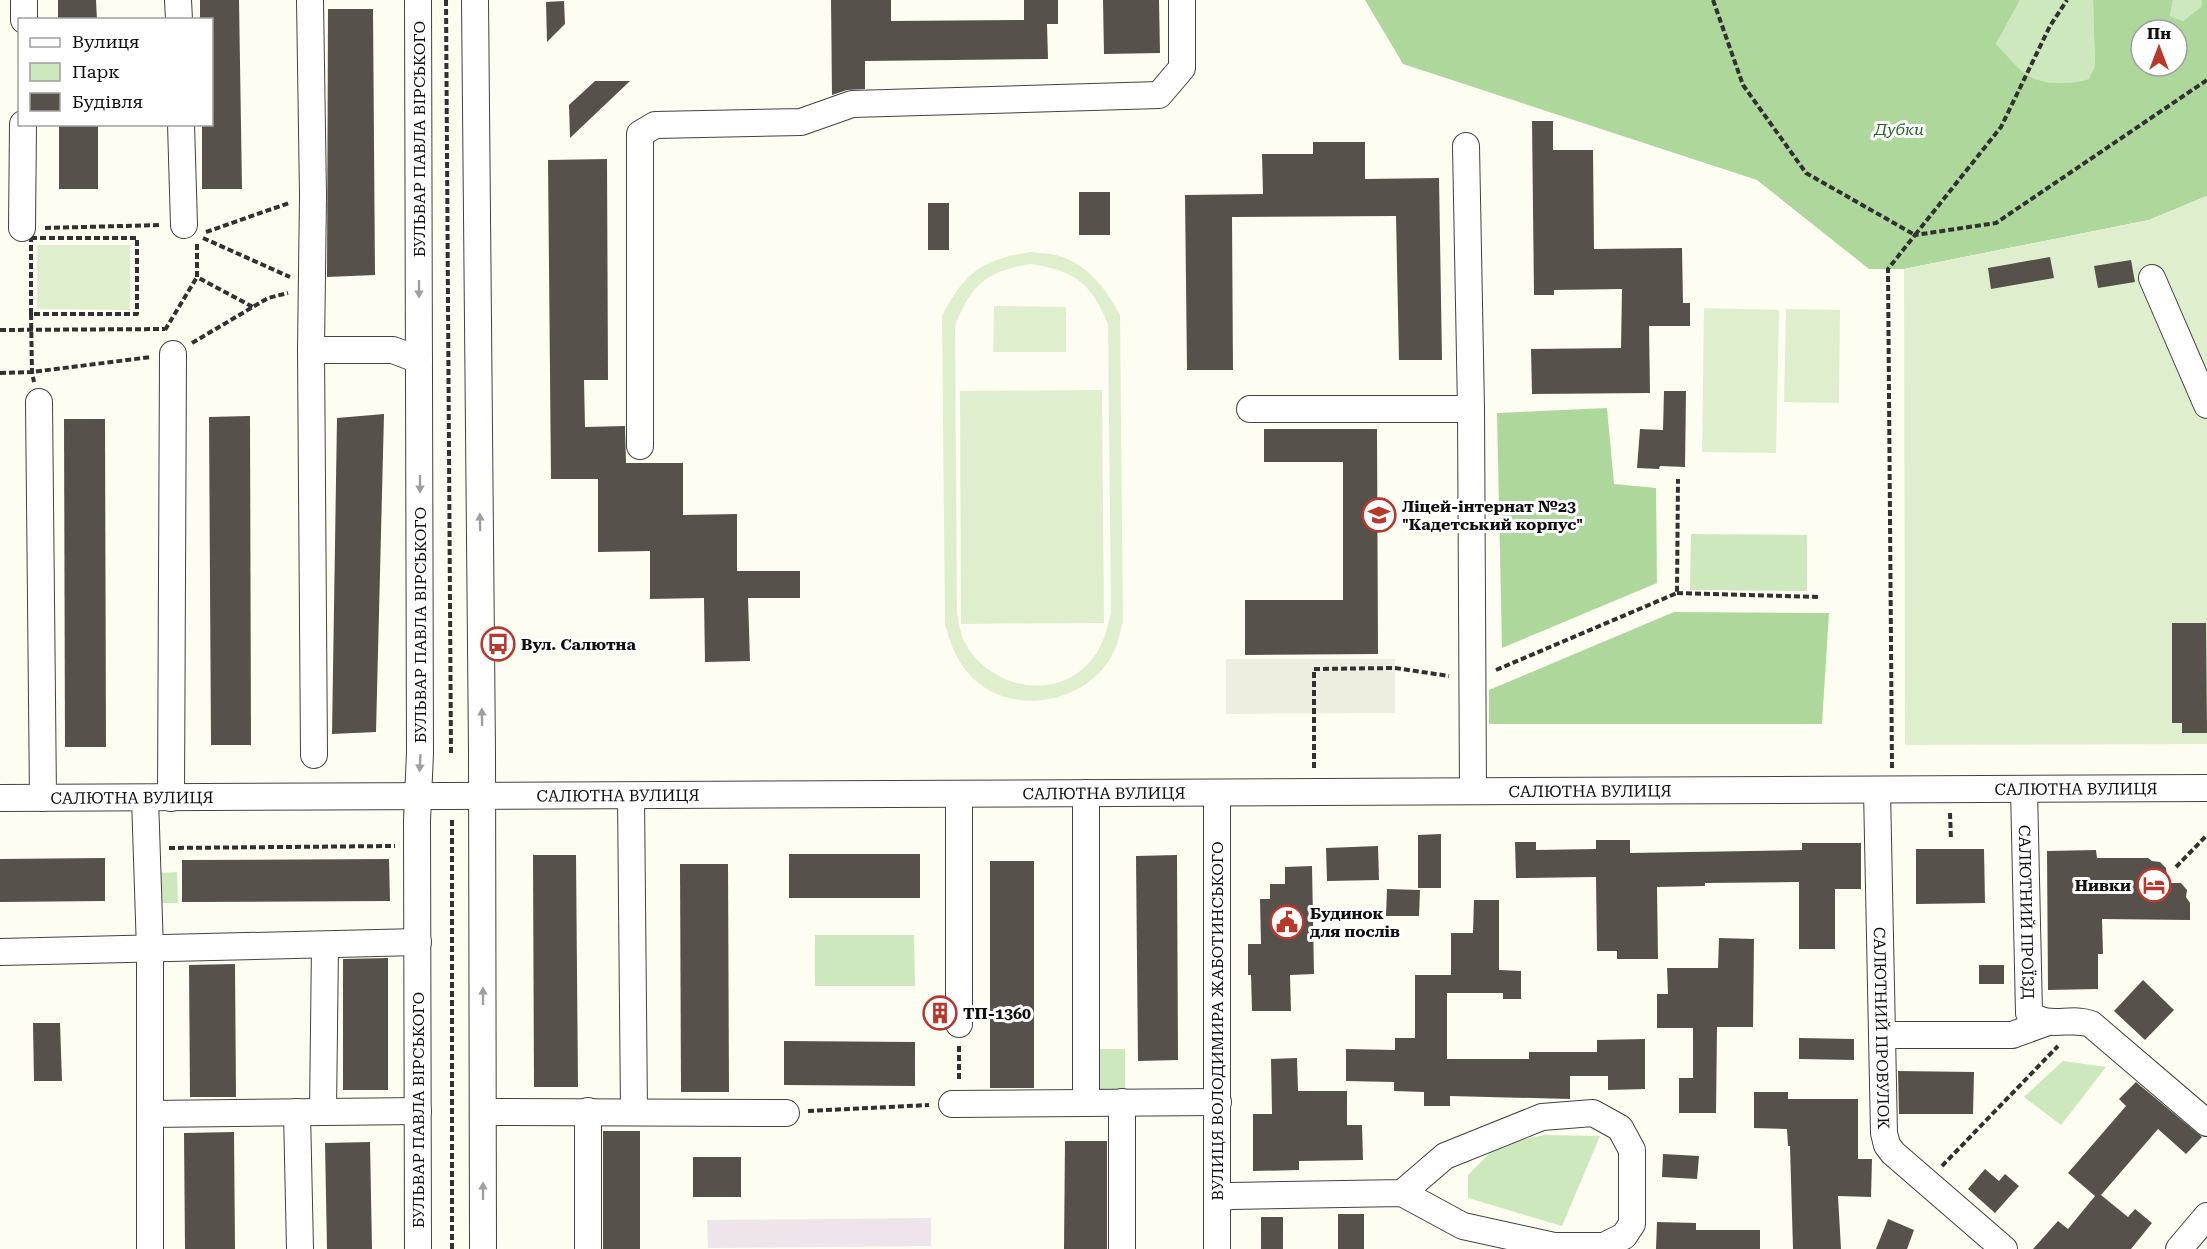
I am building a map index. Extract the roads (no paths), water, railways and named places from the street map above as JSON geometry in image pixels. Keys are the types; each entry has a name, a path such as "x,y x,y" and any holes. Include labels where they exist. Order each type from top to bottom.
{"street":[{"path":"24,0 24,18"},
{"path":"178,0 179,18"},
{"path":"310,0 315,755"},
{"name":"БУЛЬВАР ПАВЛА ВІРСЬКОГО","path":"418,0 420,753 418,796 418,1249"},
{"path":"475,0 482,796 483,1249"},
{"path":"640,446 640,134 655,125 801,122 852,104 1159,96 1182,68 1182,0"},
{"path":"22,228 23,126"},
{"path":"181,126 184,225"},
{"path":"1466,146 1471,409 1473,792"},
{"path":"2152,278 2207,405"},
{"path":"311,350 393,350 419,360"},
{"path":"171,798 173,354"},
{"path":"39,402 43,798"},
{"path":"1250,409 1471,409"},
{"name":"САЛЮТНА ВУЛИЦЯ","path":"0,798 2207,788"},
{"name":"САЛЮТНИЙ ПРОЇЗД","path":"2024,789 2028,1004 2029,1013 2048,1022"},
{"name":"САЛЮТНИЙ ПРОВУЛОК","path":"1884,790 1883,1035 1884,1133 1887,1145 1893,1153 2004,1249"},
{"path":"1086,793 1086,1103"},
{"name":"ВУЛИЦЯ ВОЛОДИМИРА ЖАБОТИНСЬКОГО","path":"1217,793 1217,1249"},
{"path":"958,794 958,1024"},
{"path":"631,796 634,1112"},
{"path":"145,798 150,950 150,1249"},
{"path":"0,952 418,942"},
{"path":"323,1111 325,945"},
{"path":"1883,1035 2012,1035 2048,1022 2091,1024 2207,1124"},
{"path":"1122,1102 1122,1249"},
{"path":"956,1104 1218,1102"},
{"path":"150,1114 418,1111"},
{"path":"588,1111 588,1249"},
{"path":"297,1112 300,1249"},
{"path":"484,1112 786,1113"},
{"path":"1217,1199 1231,1196 1402,1193 1463,1226 1554,1246 1604,1246 1624,1236 1632,1224 1632,1150 1620,1128 1593,1113 1542,1117 1445,1156 1402,1193"},
{"path":"2179,1249 2207,1216"}],"place":[{"name":"Ліцей-інтернат №23 \"Кадетський корпус\"","path":"1379,515"},
{"name":"Вул. Салютна","path":"498,644"},
{"name":"Нивки","path":"2154,885"},
{"name":"Будинок для послів","path":"1287,922"},
{"name":"ТП-1360","path":"940,1013"}],"park label":[{"name":"Дубки","path":"1899,129"}]}
